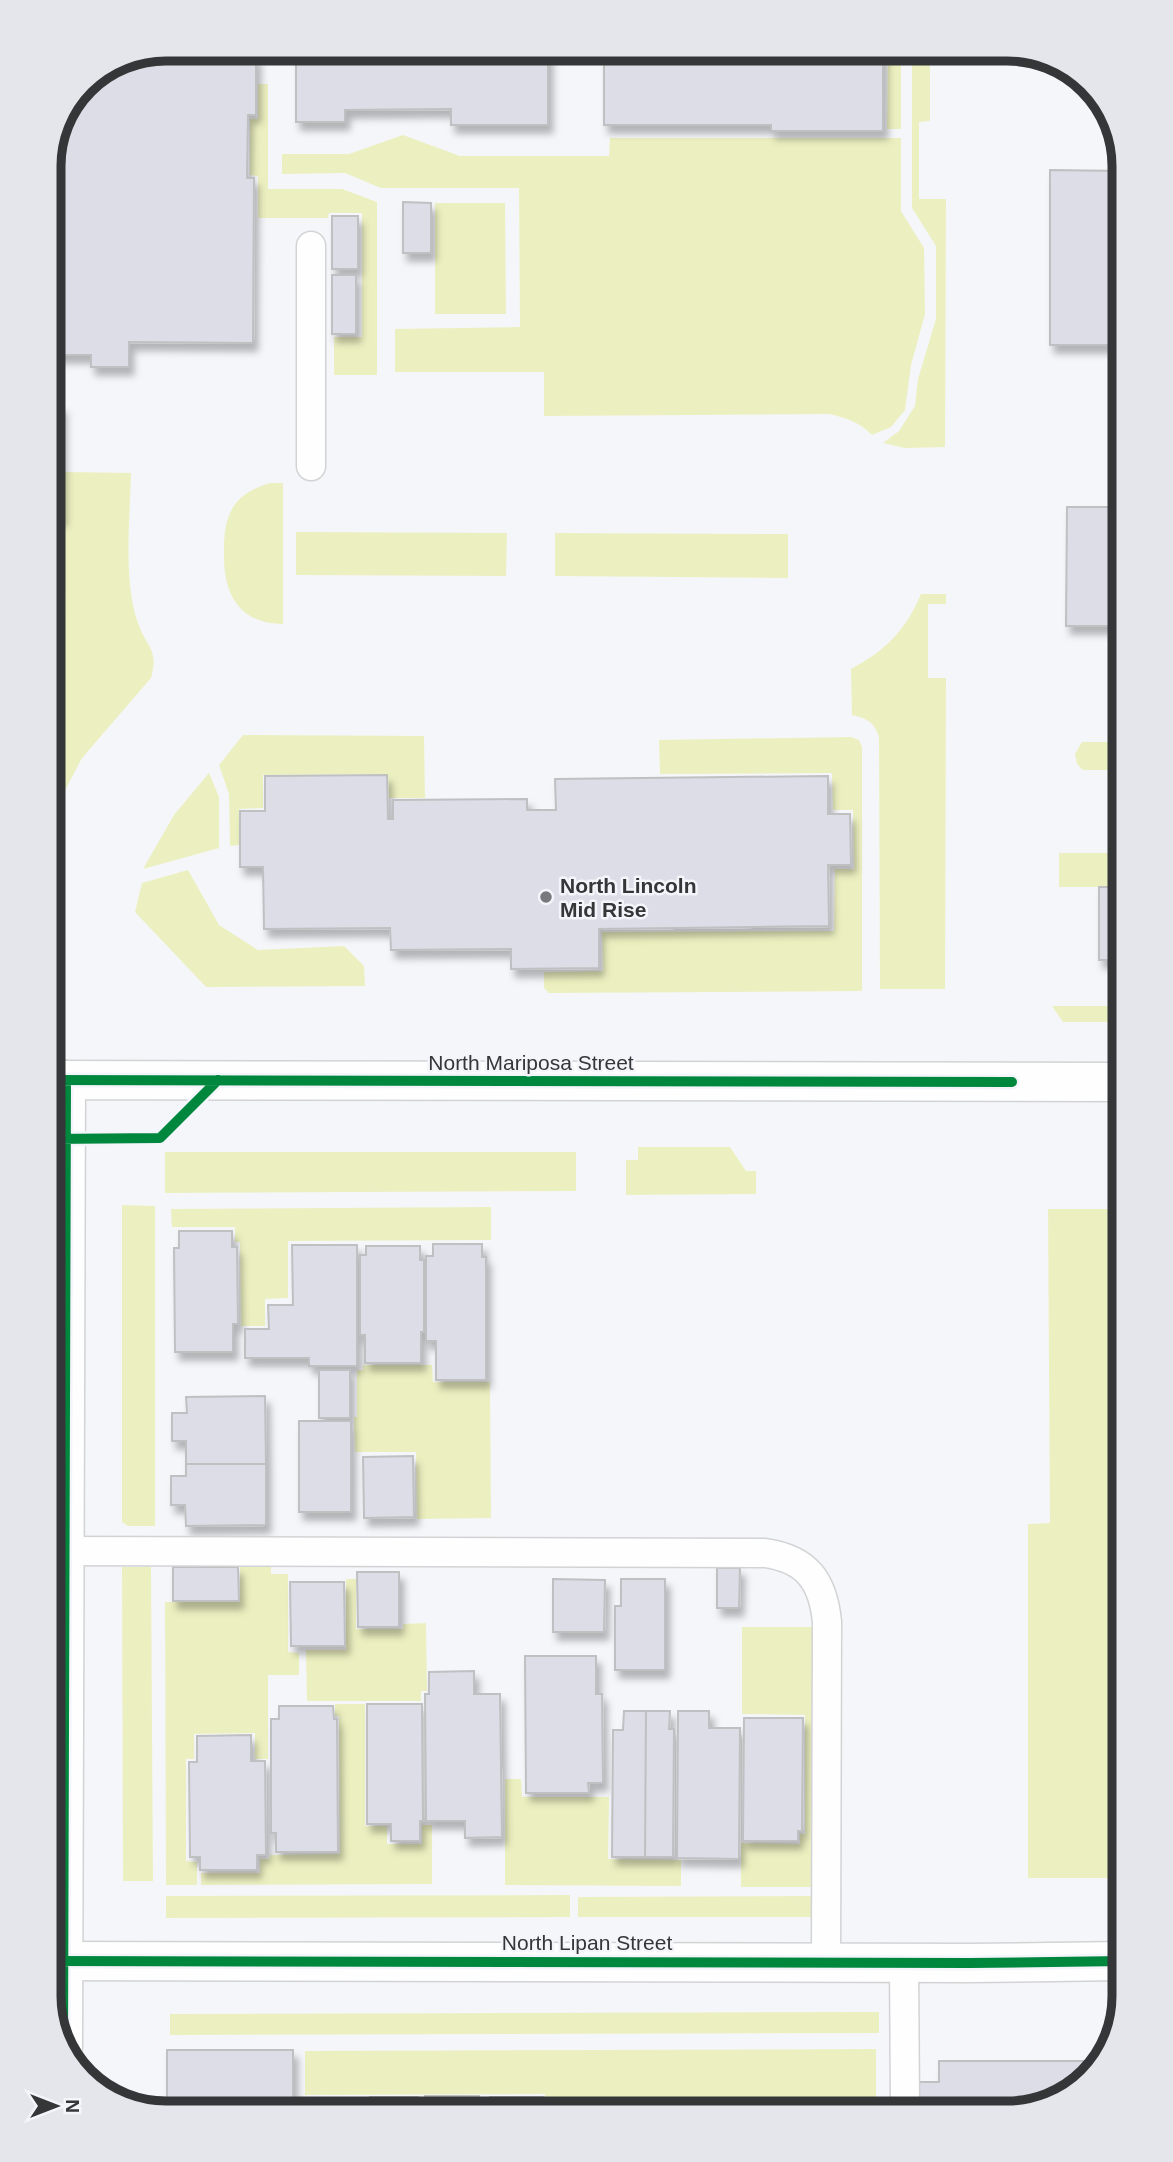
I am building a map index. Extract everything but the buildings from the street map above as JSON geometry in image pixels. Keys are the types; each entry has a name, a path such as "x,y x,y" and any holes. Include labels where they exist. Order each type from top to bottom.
{"street":[{"name":"North Mariposa Street","path":"61,1080 1112,1082"},
{"name":"North Lipan Street","path":"61,1961 1112,1961"}],"lane":[{"path":"311,246 311,466"},
{"path":"61,1551 751,1552 778,1555 793,1560 817,1582 825,1603 827,1622 825,1962"},
{"path":"904,1962 905,2101"}],"green space":[{"path":"888,61 901,61 901,129 887,129"},
{"path":"912,61 930,61 930,121 919,122 919,199 946,199 945,447 905,448 883,443 899,431 915,406 918,379 936,319 936,246 912,208"},
{"path":"258,84 268,84 268,189 342,189 377,202 377,375 334,375 334,337 362,337 362,213 329,213 328,218 258,218 258,176 250,175 250,119 258,119"},
{"path":"403,135 460,156 609,156 610,138 901,138 901,211 924,248 925,314 911,365 905,410 891,427 872,435 852,421 829,414 544,416 544,372 395,372 395,329 520,327 519,188 381,188 345,173 282,174 282,154 349,154"},
{"path":"435,203 505,203 506,314 435,314"},
{"path":"65,472 131,473 130,588 141,632 154,660 151,678 82,758 61,798 61,523 64,523"},
{"path":"271,483 283,483 283,624 268,623 246,613 232,595 225,571 225,531 232,509 246,494"},
{"path":"296,532 507,533 506,576 296,575"},
{"path":"555,533 788,534 788,578 555,576"},
{"path":"921,594 946,594 946,604 928,604 928,678 946,678 945,989 880,989 879,737 870,722 852,715 851,669 874,655 893,638 909,618"},
{"path":"243,735 424,736 425,798 389,798 388,774 263,775 263,808 239,809 239,845 230,846 229,794 219,765"},
{"path":"851,737 859,740 862,747 862,991 549,993 544,988 544,972 603,971 602,932 834,931 835,869 854,869 853,810 833,810 832,773 660,774 659,740"},
{"path":"1082,742 1112,742 1112,770 1083,770 1077,764 1075,754"},
{"path":"209,773 219,797 219,848 143,869 174,815"},
{"path":"1059,853 1112,853 1112,887 1059,887"},
{"path":"188,870 219,925 258,950 344,946 364,966 365,986 206,987 135,912 142,883"},
{"path":"1052,1006 1112,1006 1112,1022 1063,1022"},
{"path":"638,1147 730,1147 746,1171 756,1171 756,1194 626,1195 626,1160 638,1160"},
{"path":"165,1152 576,1152 576,1191 165,1193"},
{"path":"122,1205 155,1206 155,1526 128,1526 122,1522"},
{"path":"491,1207 491,1240 288,1241 288,1298 265,1299 265,1326 241,1326 240,1242 235,1242 235,1227 172,1227 171,1209"},
{"path":"1048,1209 1112,1209 1112,1878 1028,1878 1028,1524 1050,1523"},
{"path":"363,1365 432,1365 433,1382 490,1382 491,1518 417,1519 416,1452 355,1452 357,1370 363,1370"},
{"path":"240,1564 271,1564 271,1574 288,1574 288,1652 299,1653 299,1675 268,1675 268,1759 255,1759 255,1733 194,1734 194,1759 186,1759 186,1861 197,1862 197,1885 166,1885 165,1602 240,1602"},
{"path":"122,1567 151,1567 153,1881 123,1881"},
{"path":"346,1579 356,1579 356,1629 403,1629 403,1624 426,1623 427,1691 421,1691 421,1701 307,1701 306,1650 346,1650"},
{"path":"742,1627 817,1627 816,1887 741,1887 741,1843 800,1844 800,1834 805,1834 805,1715 742,1714"},
{"path":"335,1704 365,1704 365,1826 387,1826 387,1844 422,1844 422,1825 432,1825 432,1884 201,1885 201,1873 260,1873 260,1859 269,1859 270,1855 340,1854 339,1716 335,1716"},
{"path":"505,1779 521,1779 522,1797 609,1797 608,1859 681,1860 681,1886 505,1885"},
{"path":"570,1895 570,1917 166,1918 166,1896"},
{"path":"812,1896 812,1917 578,1917 578,1897"},
{"path":"879,2012 879,2033 170,2035 170,2014"},
{"path":"876,2049 876,2101 852,2101 852,2097 812,2097 812,2101 545,2101 545,2094 305,2095 305,2051"}],"cycle path":[{"path":"61,1080 1012,1082"},
{"path":"63,2016 66,1080"},
{"path":"61,1139 160,1138 218,1080"},
{"path":"61,1961 1112,1961"}],"place":[{"name":"North Lincoln Mid Rise","path":"546,897"}]}
